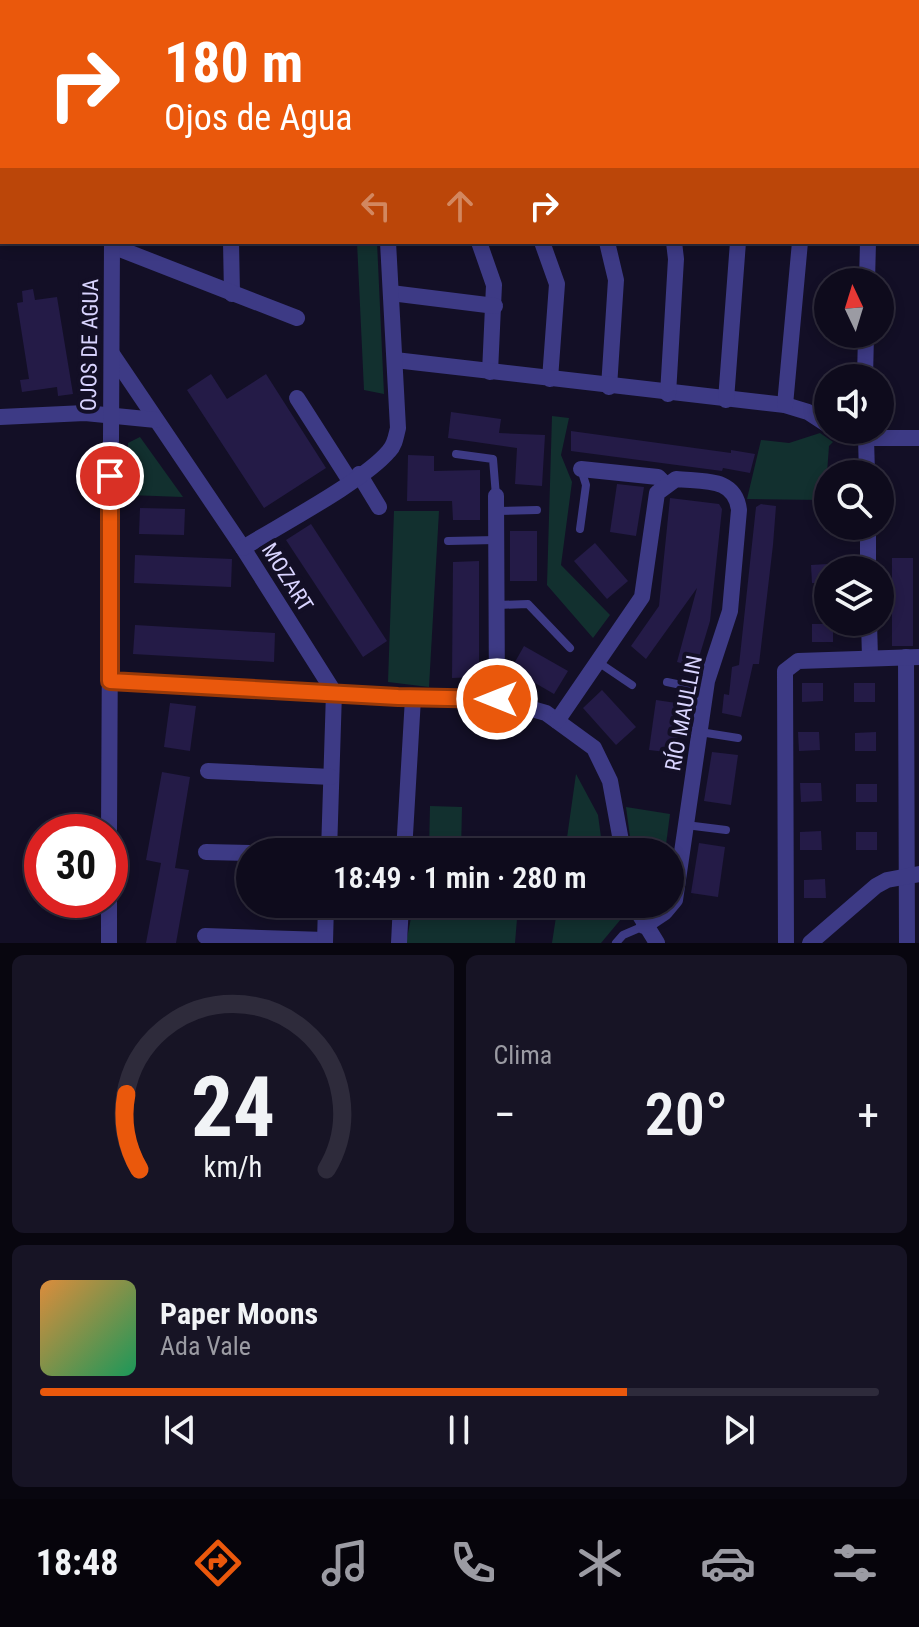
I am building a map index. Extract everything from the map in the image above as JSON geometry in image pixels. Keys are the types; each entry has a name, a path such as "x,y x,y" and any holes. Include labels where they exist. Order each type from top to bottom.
{"street":[{"path":"112,244 297,318"},
{"name":"OJOS DE AGUA","path":"109,814 112,244"},
{"path":"231,244 232,294"},
{"path":"243,548 354,477 389,451 395,440 398,428 388,244"},
{"path":"475,244 492,272 495,306 490,372"},
{"path":"543,244 557,284 550,379"},
{"path":"607,244 616,280 609,387"},
{"path":"668,394 674,244"},
{"path":"726,400 738,244"},
{"path":"785,405 800,244"},
{"path":"867,268 868,244"},
{"path":"391,293 495,306"},
{"name":"MOZART","path":"112,354 243,548 334,692"},
{"path":"395,360 668,394 785,405 814,416"},
{"path":"297,398 379,507"},
{"path":"0,417 85,413 110,418 156,420"},
{"path":"894,438 919,438"},
{"path":"557,721 642,597 652,508 657,493 665,484 658,477 581,469"},
{"name":"RÍO MAULLIN","path":"644,926 665,912 675,900 706,690 730,611 739,510 737,494 728,485 676,479 665,484"},
{"path":"496,503 497,699"},
{"path":"869,636 870,658"},
{"path":"786,943 785,671 790,664 912,657 913,874 907,943"},
{"path":"110,681 413,698 497,699 546,713 594,748 610,781 620,838"},
{"path":"329,838 334,692"},
{"path":"405,838 413,698"},
{"path":"208,771 331,777"},
{"path":"206,852 236,853"},
{"path":"810,943 876,886 913,874"},
{"path":"109,918 109,943"},
{"path":"205,936 325,941 326,918"},
{"path":"399,943 400,918"},
{"path":"640,918 657,943"}],"lane":[{"path":"456,454 493,459 496,503 537,510"},
{"path":"580,529 586,485 581,469"},
{"path":"448,541 496,540"},
{"path":"497,605 528,604 570,648"},
{"path":"598,662 632,685"},
{"path":"667,682 706,690"},
{"path":"700,732 738,738"},
{"path":"686,825 726,830"},
{"path":"616,943 623,935 644,926"}],"green space":[{"path":"357,244 377,244 384,394 364,390"},
{"path":"552,416 569,418 561,455 572,482 561,565 610,615 593,638 547,585"},
{"path":"814,435 814,444 831,444 828,460 814,460 814,500 747,499 761,440 789,443"},
{"path":"140,437 183,497 128,495 128,443"},
{"path":"394,511 439,511 429,687 388,682"},
{"path":"576,774 598,815 601,838 567,838"},
{"path":"430,806 462,807 461,838 429,838"},
{"path":"626,807 670,814 667,838 630,838"},
{"path":"411,918 517,919 515,943 406,943"},
{"path":"556,918 621,918 601,943 552,943"}],"building":[{"path":"33,289 35,300 57,297 73,394 58,396 57,387 22,392 20,380 29,379 17,303 23,302 22,291"},
{"path":"211,374 227,399 266,374 326,468 264,508 187,390"},
{"path":"451,412 501,419 499,433 545,435 542,486 515,484 517,448 448,438"},
{"path":"571,431 755,454 750,473 723,468 722,471 571,451"},
{"path":"408,455 434,456 434,471 480,470 480,520 453,520 452,501 407,501"},
{"path":"617,484 644,487 636,536 610,532"},
{"path":"670,498 719,504 722,509 710,621 697,664 692,666 677,662 697,588 646,659 631,646 659,606"},
{"path":"761,504 776,506 773,545 759,664 753,664 741,717 722,713 724,694 729,695 732,667 739,665 756,507"},
{"path":"140,508 185,509 184,535 139,534"},
{"path":"311,524 387,641 363,657 286,540"},
{"path":"510,531 537,531 537,581 510,581"},
{"path":"595,543 628,581 607,599 574,561"},
{"path":"135,555 232,559 231,587 134,583"},
{"path":"894,558 913,558 913,646 892,646"},
{"path":"479,561 479,677 452,678 453,562"},
{"path":"811,565 814,565 814,583 812,583"},
{"path":"812,624 814,636 833,636 833,642 812,642"},
{"path":"135,625 275,633 274,662 133,654"},
{"path":"524,646 568,671 554,694 511,669"},
{"path":"802,683 823,683 823,701 802,702"},
{"path":"854,683 875,683 875,702 854,702"},
{"path":"602,690 636,727 616,745 583,708"},
{"path":"656,700 683,704 675,753 649,750"},
{"path":"170,703 196,706 190,751 164,747"},
{"path":"798,732 819,732 820,750 799,751"},
{"path":"876,732 876,751 855,751 855,733"},
{"path":"712,752 738,755 731,805 704,801"},
{"path":"162,772 190,777 175,868 189,870 176,943 146,943 161,863 146,860"},
{"path":"800,783 821,783 822,801 801,802"},
{"path":"856,784 877,784 877,802 856,802"},
{"path":"821,831 822,850 800,850 800,832"},
{"path":"856,832 877,832 877,850 856,850"},
{"path":"699,843 725,847 718,897 691,893"},
{"path":"825,879 826,898 804,898 804,880"}],"route":[{"path":"110,476 110,681 398,697 497,699"}]}
